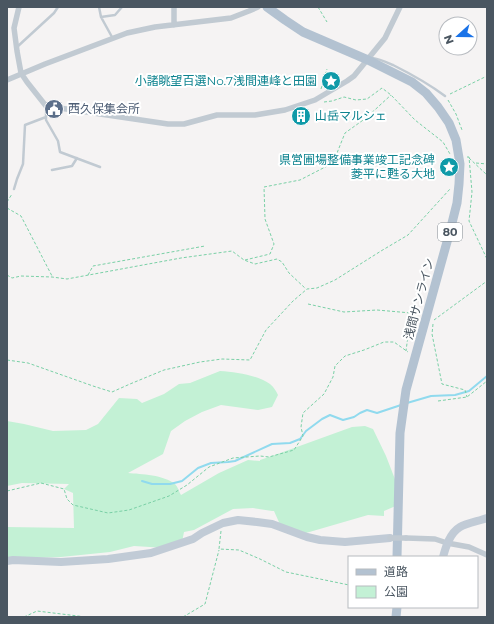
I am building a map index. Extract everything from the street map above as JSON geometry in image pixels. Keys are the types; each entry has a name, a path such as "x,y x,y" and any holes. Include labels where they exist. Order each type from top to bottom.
{"main road":[{"name":"浅間サンライン","path":"268,7 303,32 369,59 412,82 438,107 449,123 456,140 459,157 457,202 406,390 400,433 397,556"}],"street":[{"path":"19,7 14,28 21,74 46,106 168,124 184,124 217,115 255,115 286,110 317,98 354,76 385,38 400,7"},
{"path":"174,7 174,25"},
{"path":"7,80 127,32 155,27 231,18 258,7"},
{"path":"443,556 447,543 459,528 487,518"},
{"path":"7,561 61,562 108,559 151,552 193,539 222,523 238,520 272,524 306,537 345,542 390,538 435,539 469,547 487,555"}],"lane":[{"path":"16,48 54,14 58,7"},
{"path":"99,7 101,17 112,38"},
{"path":"101,17 115,15 122,7"},
{"path":"369,59 378,58 402,69 446,96"},
{"path":"46,106 46,120 58,141 60,152 100,167"},
{"path":"14,189 23,164 25,125 46,116"},
{"path":"52,170 72,166 77,158"}],"path":[{"path":"318,7 327,22"},
{"path":"327,69 316,103 332,101 344,97 356,100 367,99 382,88 415,120 443,142 450,154"},
{"path":"462,130 456,114 446,96 487,76"},
{"path":"244,260 270,254 274,244 265,219 264,187 300,180 333,163 346,133 391,96"},
{"path":"459,157 469,157 487,175"},
{"path":"469,157 472,192 469,221 487,259"},
{"path":"475,163 487,164"},
{"path":"7,360 28,363 112,392 164,370 222,359 250,360 266,330 293,301 307,289 317,288 335,280 408,235 459,179"},
{"path":"7,202 14,189"},
{"path":"7,208 21,216 52,277"},
{"path":"88,275 93,266 205,246"},
{"path":"7,275 12,278 21,276 67,279 181,258 232,252 244,260 255,264 277,259 282,262 289,273 307,289"},
{"path":"467,398 465,390 442,384 432,334 433,321 487,281"},
{"path":"308,304 344,312 377,310 411,313 406,351"},
{"path":"7,491 41,483 64,489 67,498 73,505 108,513 130,510 169,496 208,468 233,458 260,456 269,457 294,450 303,436 301,427 303,413 324,394 333,377 335,366 346,356 384,342 394,342 415,357"},
{"path":"438,401 467,398 487,381"},
{"path":"183,617 205,604 219,549 222,523"},
{"path":"219,549 238,550 286,572 348,585"},
{"path":"24,617 37,611 86,617"}],"green space":[{"path":"220,371 253,376 270,384 278,395 272,407 258,410 221,405 202,412 185,421 171,431 163,454 128,473 152,476 170,481 175,484 181,495 219,473 248,460 260,461 352,427 365,426 373,429 386,456 398,487 398,505 384,511 384,516 368,515 306,533 282,529 274,511 253,508 233,509 194,530 184,532 182,542 166,548 134,546 110,552 61,557 7,559 7,527 74,528 73,493 64,489 69,484 22,483 7,486 7,421 53,431 86,430 98,424 119,398 137,399 142,403 164,394 179,384 190,383"}],"waterway":[{"path":"407,403 431,396 455,395 469,391 487,376"},
{"path":"142,481 152,484 170,484 182,481 198,468 211,463 235,461 272,444 290,443 300,439 306,431 330,415 343,420 354,417 367,410 377,413 401,405"}],"place":[{"name":"小諸眺望百選No.7浅間連峰と田園","path":"331,81"},
{"name":"西久保集会所","path":"54,109"},
{"name":"山岳マルシェ","path":"301,116"},
{"name":"県営圃場整備事業竣工記念碑 菱平に甦る大地","path":"449,167"}]}
